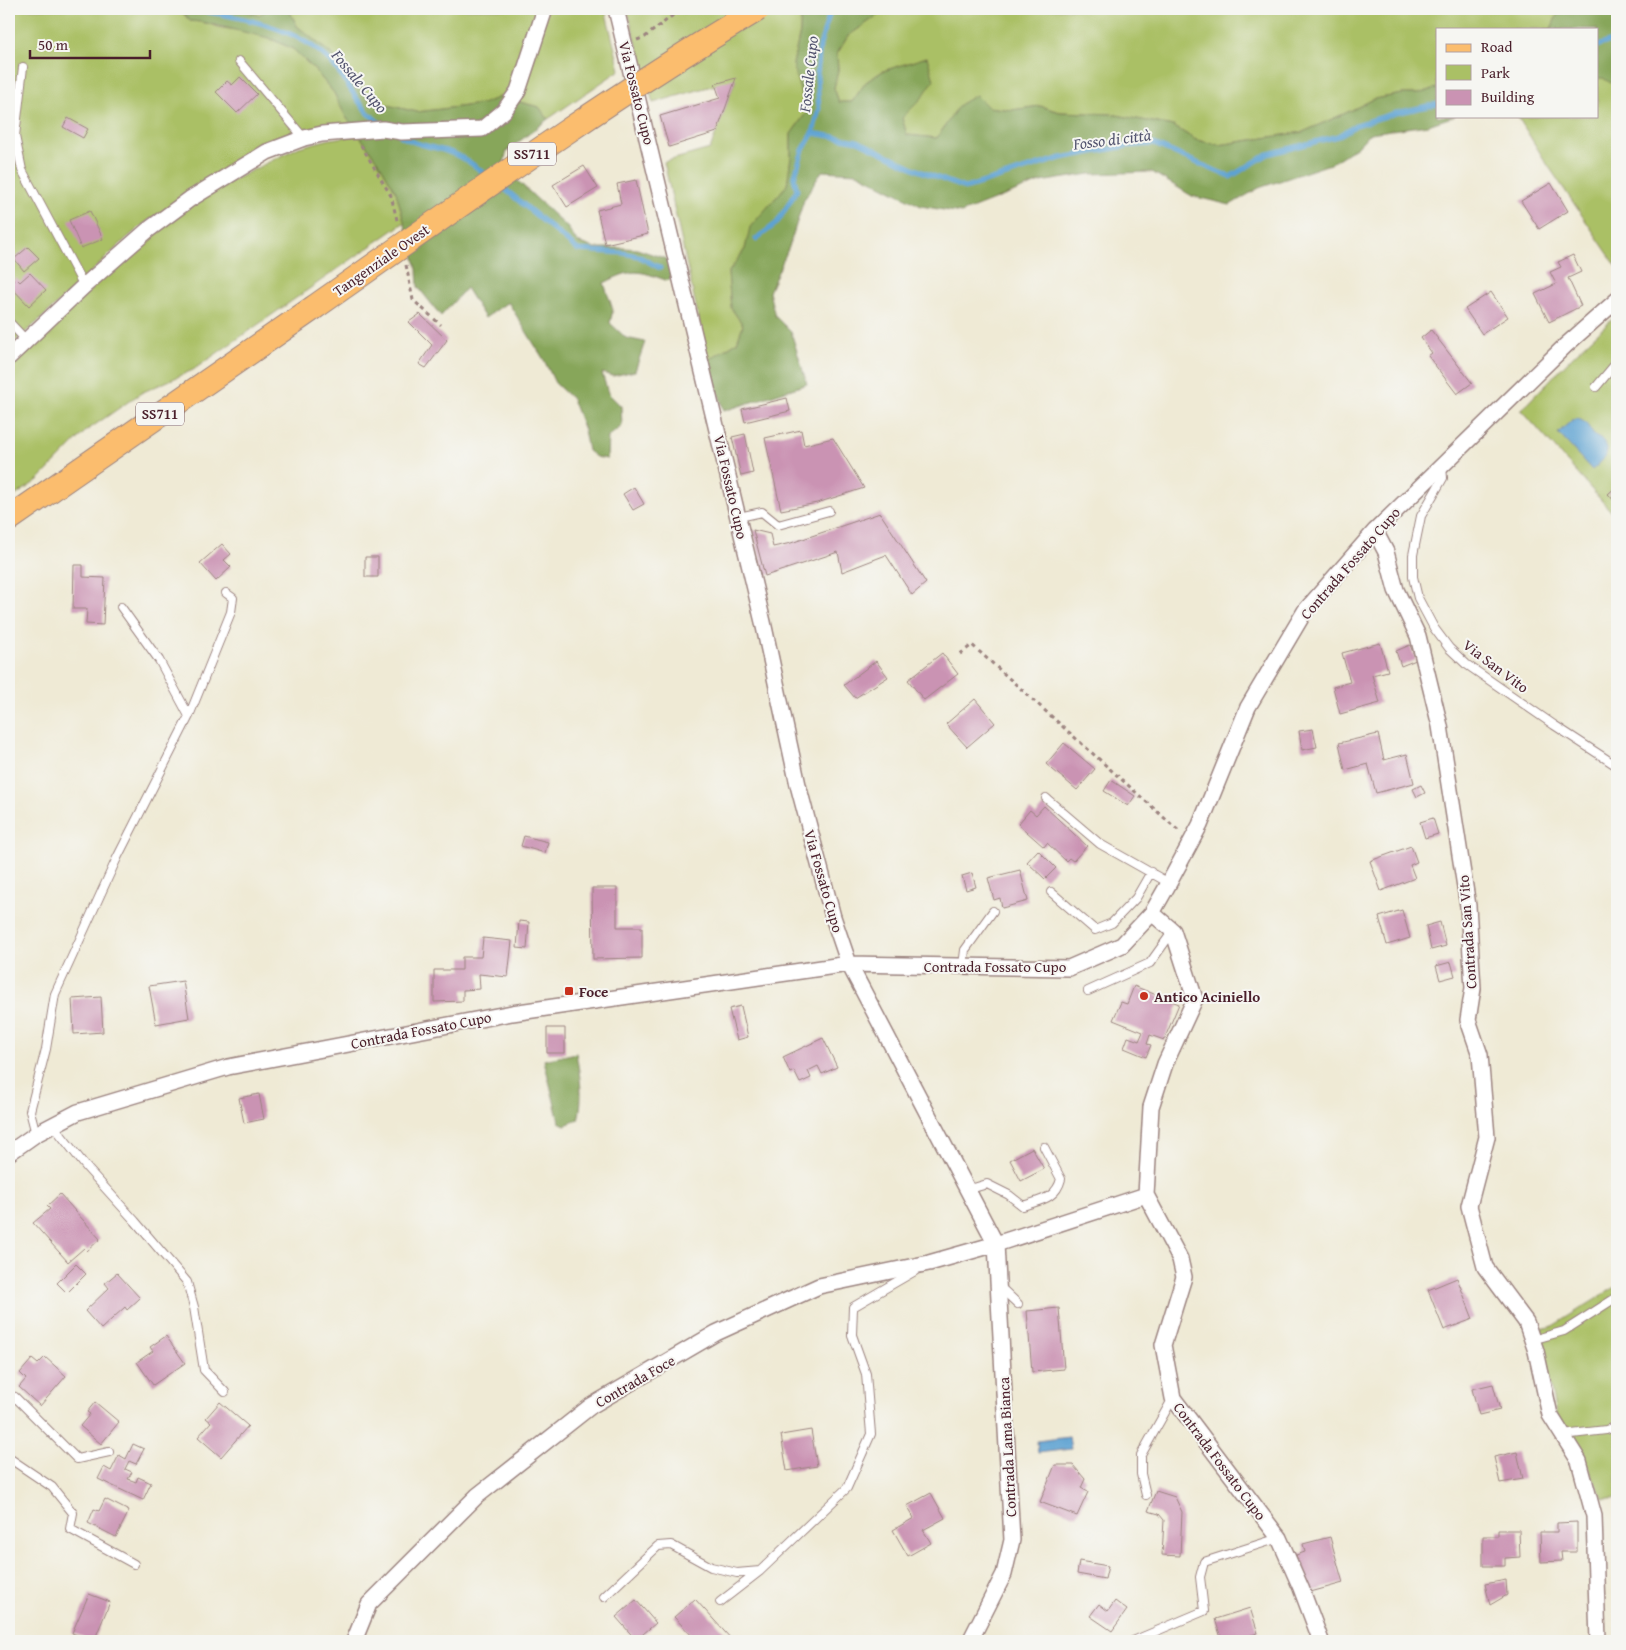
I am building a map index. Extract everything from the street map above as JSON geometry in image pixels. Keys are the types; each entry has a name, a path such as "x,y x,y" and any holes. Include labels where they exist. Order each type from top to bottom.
{"main road":[{"name":"Tangenziale Ovest","path":"9,519 551,141 689,50 758,9"}],"street":[{"path":"9,357 84,286 148,230 190,199 267,152 304,138 322,134 383,129 402,132 482,128 504,111 518,90 545,9"},
{"name":"Via Fossato Cupo","path":"616,9 763,622 798,785 833,917 849,964"},
{"name":"Contrada Fossato Cupo","path":"9,1153 36,1134 78,1112 228,1067 512,1013 849,964 1069,968 1122,945 1152,913 1170,883 1200,825 1248,707 1305,611 1375,531 1566,345 1617,300"},
{"name":"Contrada San Vito","path":"1375,531 1386,552 1396,590 1418,636 1440,726 1468,906 1473,988 1468,1020 1480,1055 1487,1136 1469,1206 1485,1267 1526,1322 1536,1351 1550,1416 1579,1461 1594,1516 1598,1641"},
{"path":"1146,1195 1151,1107 1165,1064 1195,999 1174,931 1152,913"},
{"path":"849,964 996,1244"},
{"name":"Contrada Fossato Cupo","path":"1146,1195 1180,1259 1184,1277 1164,1345 1174,1398 1278,1538 1301,1588 1321,1641"},
{"name":"Contrada Foce","path":"354,1641 369,1604 477,1496 591,1406 716,1334 819,1286 929,1262 996,1244 1146,1195"},
{"name":"Contrada Lama Bianca","path":"970,1641 1004,1574 1012,1540 996,1244"}],"lane":[{"path":"239,61 304,138"},
{"path":"23,67 15,136 22,170 84,286"},
{"path":"9,322 26,340"},
{"path":"1596,387 1617,362"},
{"name":"Via San Vito","path":"1442,465 1444,478 1421,516 1413,555 1413,577 1418,598 1434,628 1466,664 1617,766"},
{"path":"738,517 762,512 778,525 829,511"},
{"path":"36,1134 30,1111 46,1049 55,994 117,858 189,716 231,612 233,598 226,593"},
{"path":"122,607 159,660 189,716"},
{"path":"1046,798 1100,844 1170,883"},
{"path":"1051,892 1095,930 1112,923 1136,898 1151,872"},
{"path":"963,966 965,950 993,911"},
{"path":"1088,991 1150,963 1174,931"},
{"path":"53,1125 87,1168 187,1282 194,1307 204,1370 225,1392"},
{"path":"968,1190 988,1184 1009,1195 1023,1206 1052,1196 1059,1188 1061,1179 1044,1147"},
{"path":"720,1602 760,1571 847,1488 871,1434 866,1374 852,1335 853,1307 929,1262"},
{"path":"998,1286 1018,1304"},
{"path":"1532,1340 1564,1331 1617,1297"},
{"path":"9,1402 15,1397 77,1459 109,1452"},
{"path":"1146,1495 1141,1474 1142,1456 1174,1398"},
{"path":"1563,1435 1606,1430 1617,1426"},
{"path":"9,1458 52,1487 73,1513 70,1529 134,1564"},
{"path":"1133,1641 1204,1611 1200,1577 1204,1562 1278,1538"},
{"path":"604,1597 658,1546 671,1545 711,1567 737,1573 760,1571"}],"path":[{"path":"625,45 645,37 681,9"},
{"path":"960,654 972,645 1191,842"}],"green space":[{"path":"9,9 170,9 183,13 190,21 245,31 269,38 293,49 314,69 334,93 346,117 353,126 333,126 287,135 251,155 149,220 9,346"},
{"path":"170,9 240,9 258,15 270,9 290,12 297,26 335,57 359,82 370,101 417,112 482,104 500,97 539,107 548,119 507,151 503,167 568,228 577,242 594,248 637,249 667,259 674,273 668,281 636,272 622,275 604,283 613,310 610,323 626,338 645,342 635,371 613,376 602,373 608,393 621,406 622,426 608,437 607,459 596,457 588,451 584,430 572,399 555,383 544,360 508,302 485,318 466,288 441,316 418,287 417,269 396,192 381,166 346,117 334,93 314,69 293,49 269,38 202,22 190,21 183,13"},
{"path":"240,9 270,9 259,15"},
{"path":"270,9 605,9 620,70 548,119 539,107 500,97 482,104 417,112 370,101 359,82 335,57 297,26 290,12"},
{"path":"627,9 801,9 800,32 793,64 806,113 791,134 791,157 787,185 751,227 745,249 728,273 731,308 743,325 737,342 708,360 664,162 710,149 736,79 653,103"},
{"path":"801,9 887,9 848,36 837,54 838,70 834,88 839,102 852,102 866,82 883,71 927,57 934,80 921,99 902,118 907,135 937,138 959,105 976,95 988,107 1012,110 1040,106 1060,112 1111,114 1173,126 1196,140 1219,145 1303,132 1374,99 1403,94 1418,94 1436,88 1436,118 1449,118 1428,125 1370,133 1358,146 1330,164 1259,188 1230,205 1192,196 1152,172 1090,174 1040,182 961,213 921,206 857,173 822,171 804,200 789,247 769,292 775,316 791,332 807,384 724,411 708,360 737,342 743,325 731,308 728,273 745,249 750,227 787,185 791,157 791,134 806,113 793,64 800,32"},
{"path":"887,9 1560,9 1551,28 1436,28 1436,88 1418,94 1403,94 1374,99 1303,132 1219,145 1196,140 1173,126 1111,114 1060,112 1040,106 1012,110 988,107 945,126 937,138 907,135 902,118 921,99 927,57 883,71 866,82 852,102 839,102 834,88 838,70 837,54 848,36"},
{"path":"1560,9 1617,9 1617,87 1603,78 1598,78 1598,28 1551,28"},
{"path":"1603,77 1617,87 1617,267 1545,161 1519,118 1598,118 1598,78"},
{"path":"360,135 396,192 405,222 193,370 141,393 86,431 38,480 9,500 9,367 103,278 165,225 213,190 299,147 330,139"},
{"path":"1617,315 1617,518 1521,410 1574,355"},
{"path":"576,1053 581,1086 580,1111 578,1120 565,1125 559,1122 544,1060"},
{"path":"1617,1286 1617,1498 1603,1498 1580,1450 1557,1420 1539,1329 1551,1327"}],"water":[{"path":"1578,419 1586,424 1606,446 1606,454 1592,470 1558,433 1572,420"},
{"path":"1069,1437 1071,1449 1038,1453 1037,1441"}],"building":[{"path":"240,77 257,94 237,113 216,92 227,81 232,85"},
{"path":"736,78 717,132 669,147 660,116 720,98 715,84"},
{"path":"68,118 88,129 83,138 63,127"},
{"path":"584,166 598,188 567,207 553,185"},
{"path":"636,180 648,234 605,244 597,210 621,204 617,184"},
{"path":"1551,183 1568,211 1539,229 1521,201"},
{"path":"90,211 103,239 81,248 69,220"},
{"path":"28,247 39,258 24,271 14,259"},
{"path":"1573,255 1581,272 1568,278 1581,306 1549,322 1535,294 1556,284 1550,272 1561,267 1558,262"},
{"path":"30,273 46,290 29,306 9,285 16,278 20,282"},
{"path":"1491,292 1508,317 1482,334 1465,309"},
{"path":"420,314 447,340 426,368 419,364 432,345 409,322"},
{"path":"1431,330 1472,383 1457,394 1428,356 1432,353 1421,338"},
{"path":"787,398 790,411 745,422 742,409"},
{"path":"801,430 804,445 833,438 864,488 817,503 781,510 765,438"},
{"path":"745,434 753,473 741,476 732,437"},
{"path":"1617,486 1617,504 1608,494"},
{"path":"634,487 644,504 633,510 623,494"},
{"path":"880,513 926,583 912,595 886,555 842,572 838,552 765,576 753,530 770,534 773,547 791,543"},
{"path":"222,544 231,554 224,560 231,567 216,581 200,563"},
{"path":"365,557 378,557 378,577 365,577"},
{"path":"74,565 83,565 83,577 105,578 103,625 86,624 87,609 73,609"},
{"path":"1380,643 1388,671 1372,675 1380,703 1340,714 1333,687 1350,682 1342,653"},
{"path":"1410,645 1416,660 1401,666 1396,651"},
{"path":"942,653 958,674 924,700 908,680"},
{"path":"876,661 888,677 855,698 844,685"},
{"path":"975,699 995,723 967,747 946,724"},
{"path":"1313,729 1317,747 1302,750 1299,731"},
{"path":"1378,734 1384,760 1407,754 1414,783 1376,793 1368,764 1345,770 1339,743"},
{"path":"1064,743 1095,769 1077,790 1046,764"},
{"path":"1111,780 1135,796 1128,806 1104,791"},
{"path":"1421,785 1425,793 1417,797 1413,789"},
{"path":"1044,806 1087,846 1073,861 1069,858 1066,861 1047,843 1044,847 1018,824 1030,810 1036,815"},
{"path":"1433,818 1438,834 1425,838 1420,822"},
{"path":"524,836 548,842 545,853 521,846"},
{"path":"1411,846 1417,862 1410,865 1415,878 1381,891 1370,861"},
{"path":"1038,850 1056,868 1045,879 1027,862"},
{"path":"1020,870 1028,901 1002,908 1000,898 994,900 988,878"},
{"path":"972,873 976,887 966,890 962,876"},
{"path":"592,888 617,888 617,927 642,927 642,958 593,959"},
{"path":"1402,910 1410,938 1387,945 1379,917"},
{"path":"519,921 529,922 527,949 517,948"},
{"path":"1440,922 1446,946 1431,950 1426,926"},
{"path":"483,938 512,941 508,977 479,974 480,989 463,990 463,1001 434,1002 434,970 462,970 462,957 481,957"},
{"path":"1451,962 1455,976 1440,980 1436,966"},
{"path":"183,981 189,1018 156,1024 149,986"},
{"path":"1134,986 1179,1004 1164,1040 1150,1035 1147,1044 1151,1045 1146,1057 1124,1048 1128,1037 1139,1041 1143,1032 1113,1020 1121,1002 1127,1004"},
{"path":"101,997 103,1032 74,1034 72,999"},
{"path":"741,1006 748,1037 737,1040 729,1009"},
{"path":"547,1028 565,1028 565,1053 547,1053"},
{"path":"823,1038 837,1067 822,1074 818,1066 808,1071 811,1078 800,1083 794,1071 790,1073 783,1057"},
{"path":"259,1094 264,1119 244,1123 239,1098"},
{"path":"1032,1148 1044,1169 1021,1181 1010,1160"},
{"path":"60,1194 100,1239 87,1251 84,1248 68,1262 33,1223 50,1209 47,1206"},
{"path":"76,1264 86,1274 67,1293 57,1283"},
{"path":"117,1273 140,1298 127,1310 125,1307 101,1329 85,1311 109,1288 105,1283"},
{"path":"1457,1278 1473,1319 1444,1330 1428,1290"},
{"path":"1059,1308 1064,1369 1032,1372 1027,1311"},
{"path":"166,1336 185,1363 153,1385 137,1362 153,1351 150,1347"},
{"path":"45,1357 66,1376 40,1406 19,1387 26,1379 20,1373 32,1359 38,1364"},
{"path":"1493,1384 1500,1410 1479,1415 1472,1389"},
{"path":"95,1402 119,1422 101,1444 80,1426 90,1414 87,1412"},
{"path":"220,1402 248,1426 221,1457 198,1437 211,1422 206,1418"},
{"path":"811,1430 817,1466 787,1471 781,1435"},
{"path":"133,1444 144,1449 136,1464 129,1461 125,1469 132,1472 128,1479 136,1482 138,1477 151,1483 143,1500 98,1479 104,1467 111,1471 119,1455 126,1459"},
{"path":"1517,1452 1523,1479 1500,1483 1494,1457"},
{"path":"1055,1465 1073,1465 1085,1479 1081,1488 1088,1492 1077,1516 1040,1502"},
{"path":"1156,1491 1175,1497 1182,1512 1180,1556 1162,1555 1164,1520 1159,1514 1148,1511"},
{"path":"931,1493 945,1518 923,1530 931,1543 908,1556 893,1530 914,1518 907,1506"},
{"path":"105,1499 129,1511 116,1537 88,1523 94,1509 99,1511"},
{"path":"1577,1522 1577,1552 1561,1552 1562,1561 1541,1562 1540,1532 1557,1532 1557,1523"},
{"path":"1498,1530 1519,1530 1520,1557 1505,1558 1505,1566 1483,1566 1483,1536 1498,1536"},
{"path":"1330,1537 1343,1583 1307,1593 1296,1555 1305,1552 1303,1544"},
{"path":"1079,1561 1108,1566 1105,1579 1077,1574"},
{"path":"1506,1580 1507,1595 1490,1605 1485,1584"},
{"path":"89,1594 110,1602 94,1641 72,1633"},
{"path":"695,1599 733,1641 697,1641 674,1617"},
{"path":"636,1600 656,1623 636,1640 616,1617"},
{"path":"1115,1601 1127,1610 1112,1631 1090,1616 1099,1604 1108,1611"},
{"path":"1250,1608 1258,1633 1232,1641 1222,1641 1215,1619"}],"waterway":[{"name":"Fossale Cupo","path":"186,9 254,21 283,31 309,44 332,63 367,112 383,125"},
{"name":"Fossale Cupo","path":"756,239 777,223 797,190 794,178 803,150 813,133 819,109 817,75 820,45 830,12"},
{"name":"Fosso di città","path":"1598,46 1617,39"},
{"name":"Fosso di città","path":"813,133 858,141 920,171 965,188 1061,158 1127,146 1154,144 1230,177 1268,154 1338,136 1356,125 1396,113 1436,104"},
{"name":"Fossale Cupo","path":"401,136 458,156 489,177"},
{"name":"Fossale Cupo","path":"500,185 578,250 638,256 660,268"}],"place":[{"name":"Foce","path":"569,991"},
{"name":"Antico Aciniello","path":"1144,996"}]}
